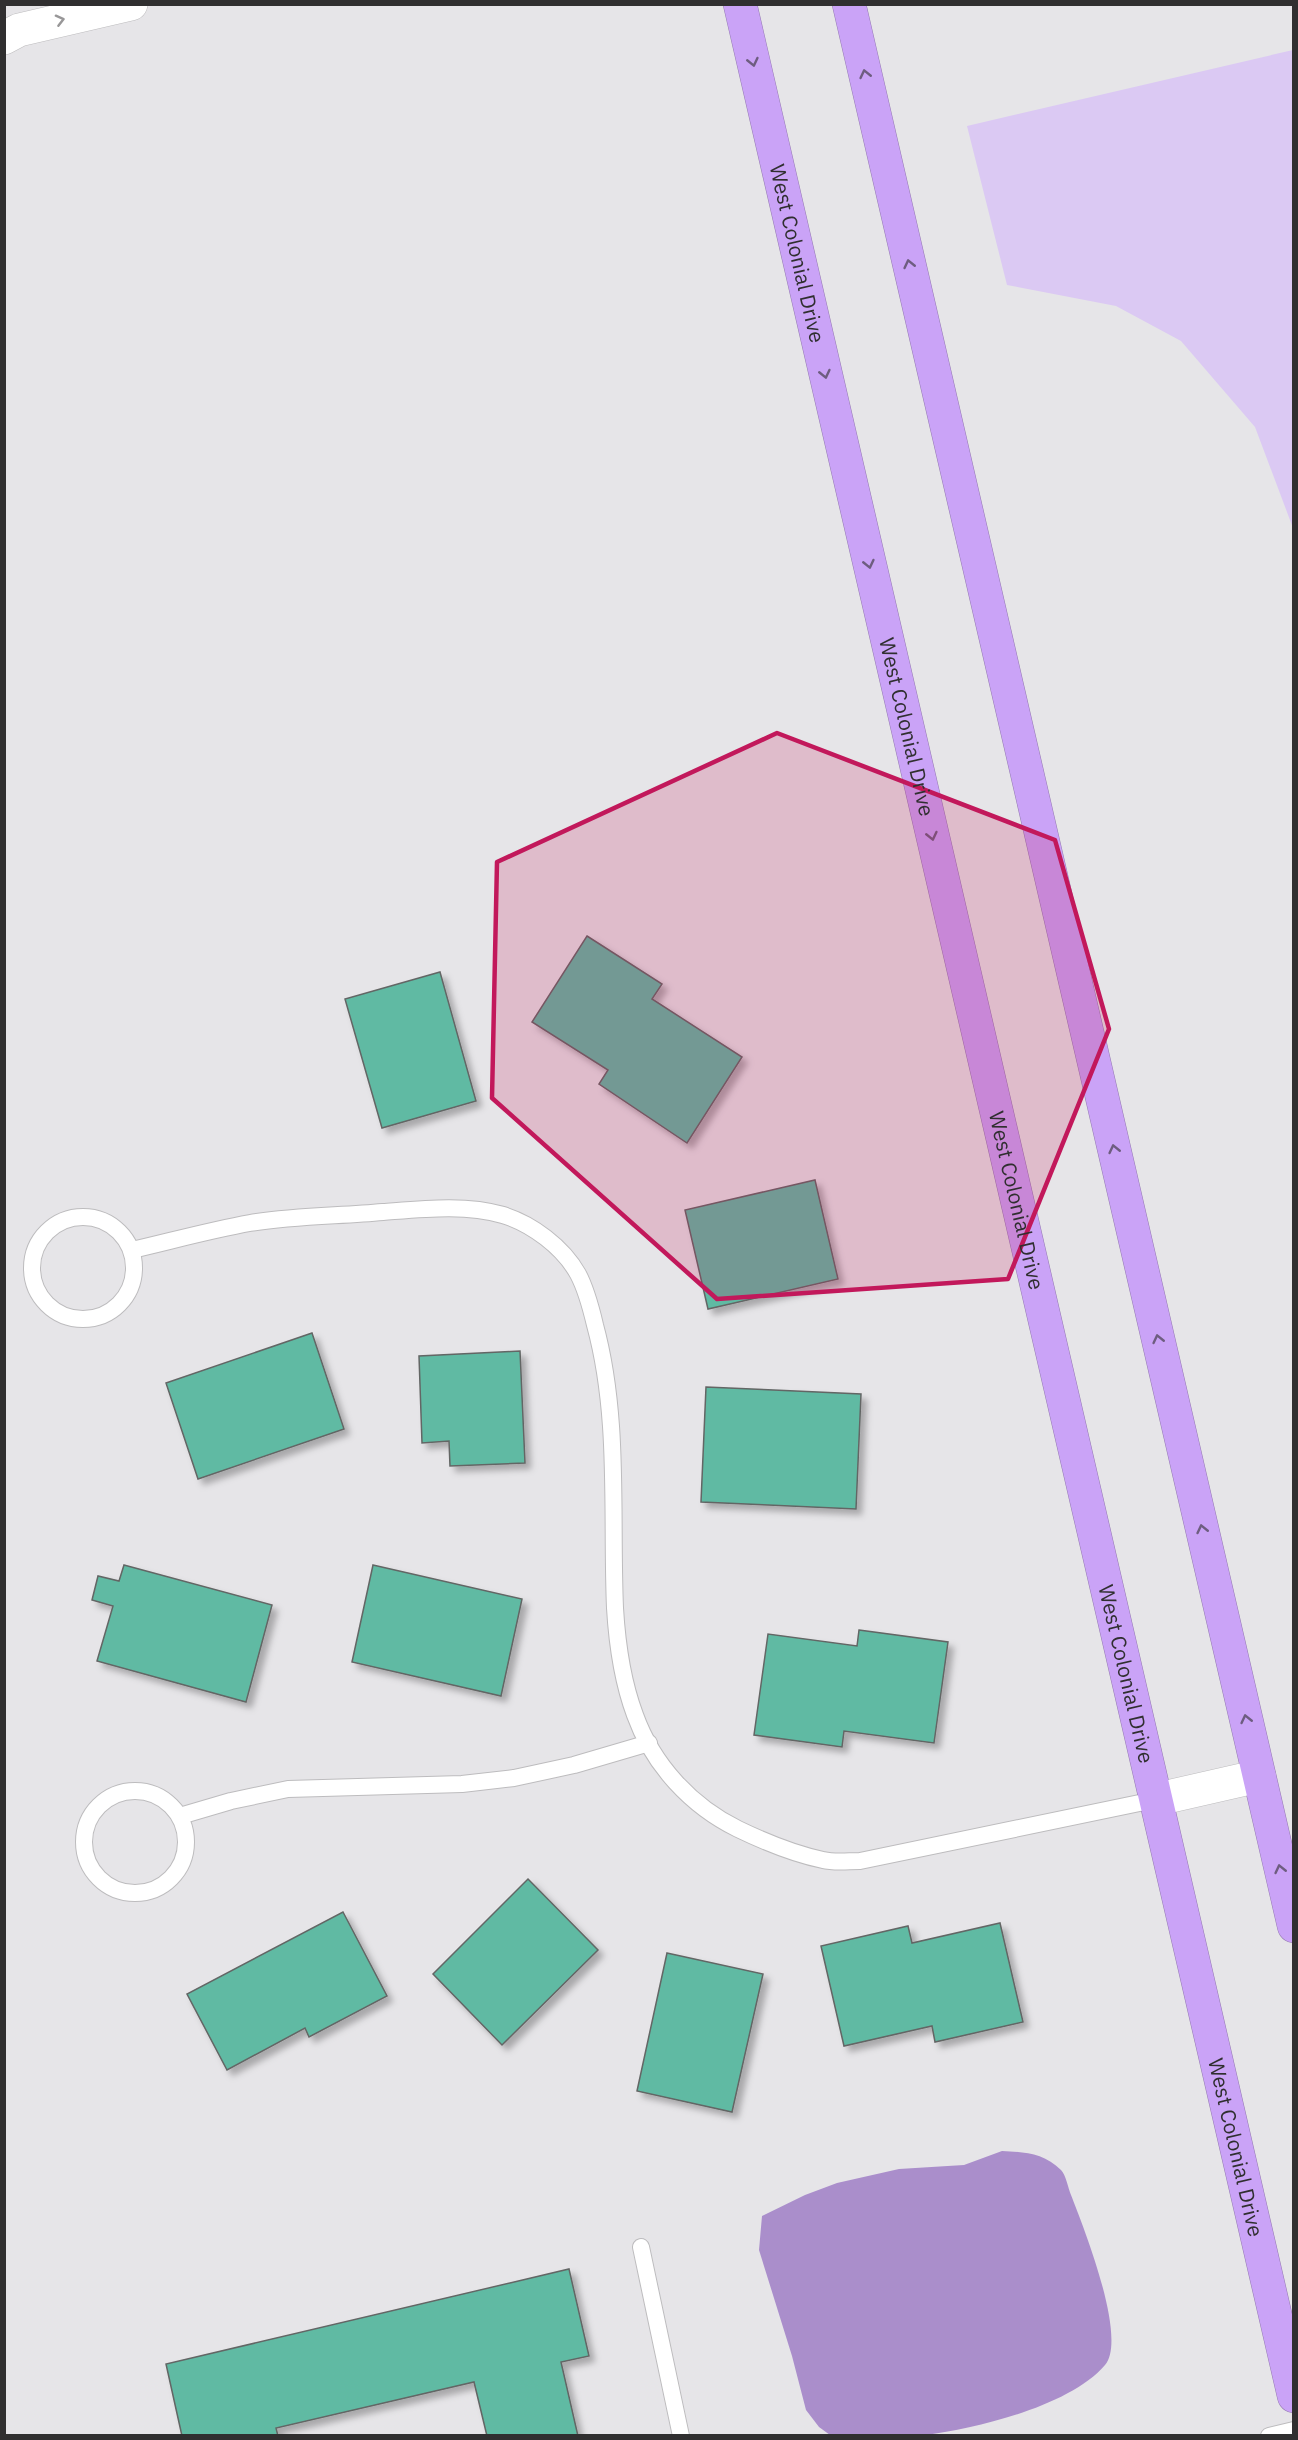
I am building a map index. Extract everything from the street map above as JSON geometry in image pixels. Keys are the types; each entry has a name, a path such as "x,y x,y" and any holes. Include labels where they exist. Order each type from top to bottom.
{"highway":[{"name":"West Colonial Drive","path":"740,4 1293,2396"},
{"path":"849,4 1293,1926"}],"street":[{"path":"4,38 28,27 131,4"},
{"path":"1154,1800 1259,1776"}],"lane":[{"path":"132,1250 252,1223 412,1210 473,1209 504,1215 531,1227 561,1251 581,1283 605,1361 611,1415 615,1612 624,1668 635,1715 658,1761 686,1794 724,1822 758,1839 826,1861 860,1861 1154,1800"},
{"path":"77,1216 100,1218 119,1231 132,1250 135,1274 127,1296 110,1312 88,1320 65,1317 46,1305 33,1285 30,1261 38,1240 55,1223 77,1216"},
{"path":"180,1816 231,1801 288,1789 462,1784 514,1778 574,1765 649,1743"},
{"path":"143,1790 165,1799 180,1816 187,1839 183,1862 170,1880 150,1892 127,1893 105,1885 89,1868 83,1845 86,1822 100,1803 120,1791 143,1790"},
{"path":"641,2247 681,2436"},
{"path":"1269,2436 1293,2430"}],"highlighted area":[{"path":"777,733 1055,840 1109,1029 1008,1279 717,1299 492,1098 497,862"}],"shaded area":[{"path":"1294,50 1293,528 1255,427 1181,341 1116,306 1007,285 967,126"},
{"path":"1002,2151 1041,2157 1054,2164 1064,2175 1093,2255 1108,2308 1111,2351 1105,2365 1070,2392 1022,2413 996,2421 947,2432 914,2436 830,2435 819,2427 806,2410 759,2250 762,2216 805,2195 837,2183 899,2169 964,2165"}],"building":[{"path":"587,936 662,984 652,999 742,1057 687,1143 599,1084 608,1070 532,1022"},
{"path":"440,972 476,1101 382,1128 345,999"},
{"path":"815,1180 838,1279 708,1309 685,1210"},
{"path":"312,1333 344,1429 198,1479 166,1383"},
{"path":"520,1351 525,1463 450,1466 449,1441 422,1443 419,1356"},
{"path":"706,1387 861,1394 856,1509 701,1502"},
{"path":"124,1565 272,1605 246,1702 97,1661 113,1606 92,1600 98,1576 119,1581"},
{"path":"373,1565 522,1599 501,1696 352,1662"},
{"path":"859,1630 948,1642 934,1743 844,1731 842,1747 754,1735 768,1634 857,1646"},
{"path":"528,1879 598,1950 502,2045 433,1974"},
{"path":"343,1912 387,1996 309,2037 305,2028 227,2070 187,1994"},
{"path":"1000,1923 1023,2022 935,2042 932,2026 844,2046 821,1946 908,1926 912,1943"},
{"path":"667,1953 763,1974 732,2112 637,2091"},
{"path":"569,2269 589,2356 561,2362 578,2436 487,2436 474,2382 276,2428 278,2436 182,2436 166,2364"}]}
